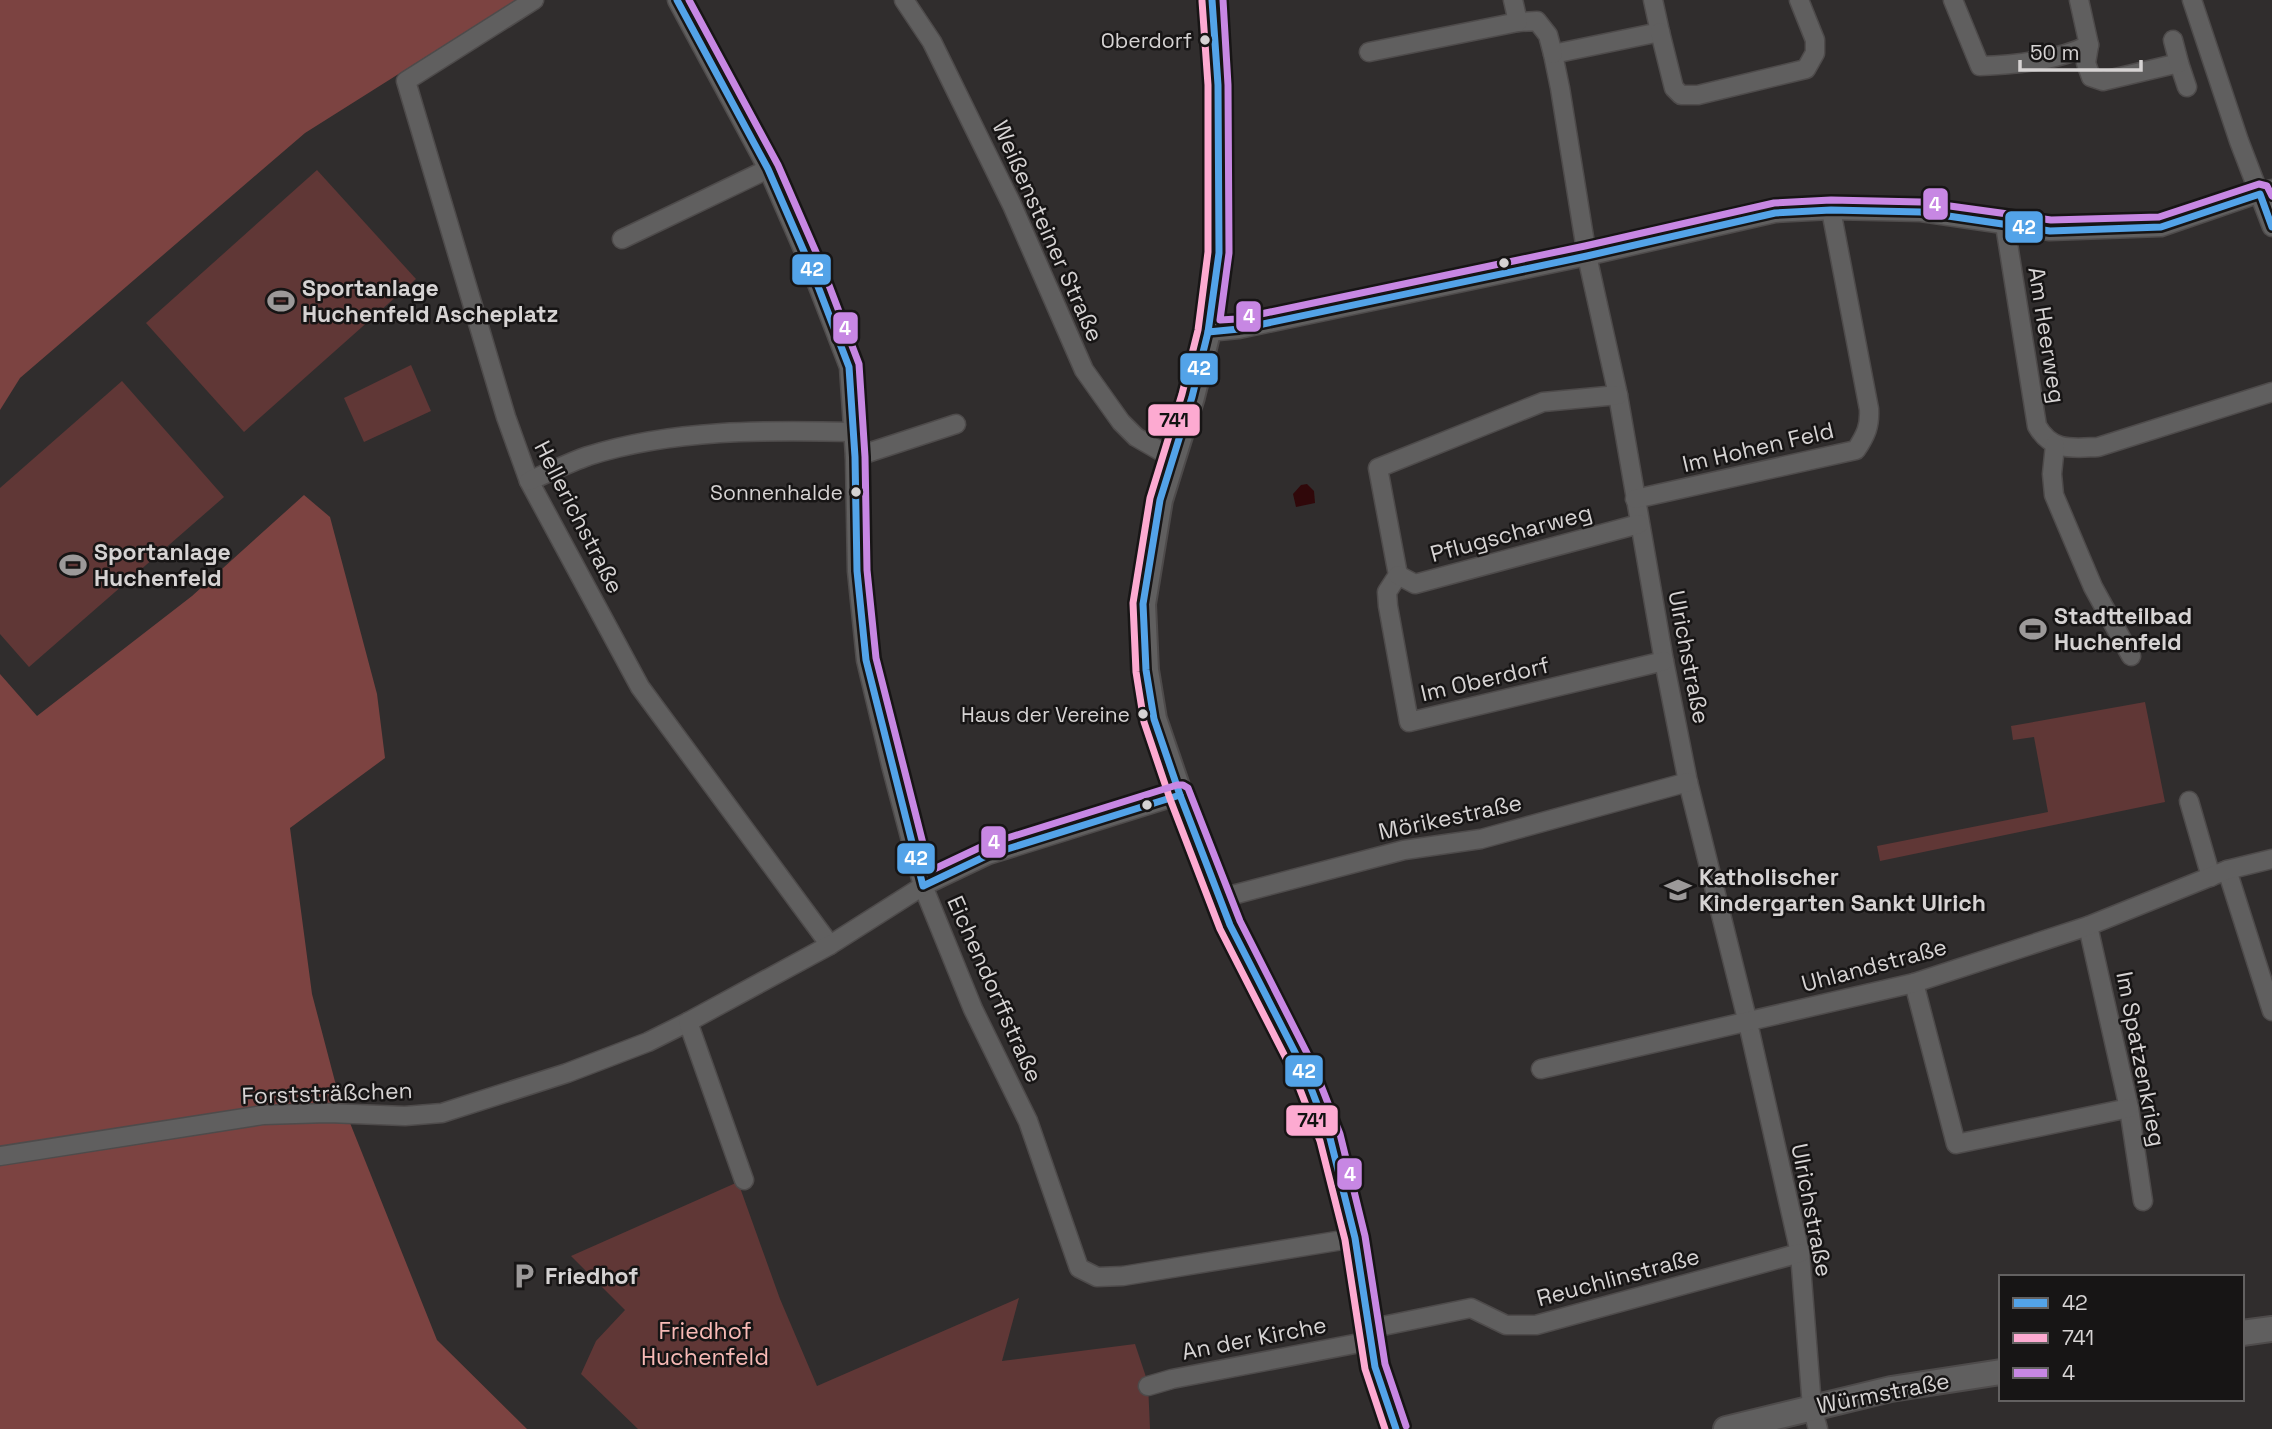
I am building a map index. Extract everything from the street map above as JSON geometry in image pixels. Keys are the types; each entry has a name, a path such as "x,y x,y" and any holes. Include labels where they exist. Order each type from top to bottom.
{"main road":[{"path":"1212,0 1219,98 1219,253 1208,332 1192,397 1160,500 1143,604 1146,670 1154,719 1230,925 1304,1070 1330,1138 1355,1238 1375,1367 1396,1429"},
{"path":"2244,1333 2272,1329"},
{"name":"Würmstraße","path":"1726,1429 1815,1418 1891,1389 1999,1372"}],"street":[{"name":"Hellerichstraße","path":"534,0 406,81 502,405 529,481 639,687 830,945"},
{"name":"Eichendorffstraße","path":"677,0 768,170 809,263 849,367 855,457 856,571 866,660 923,886 973,1009 1028,1121 1079,1268 1097,1277 1123,1276 1355,1238"},
{"name":"Weißensteiner Straße","path":"904,0 932,42 1012,205 1084,370 1121,422 1136,437 1175,456"},
{"path":"1369,52 1518,22 1513,0"},
{"path":"1653,0 1674,88 1681,95 1698,95 1806,69 1815,53 1815,40 1799,0"},
{"path":"1953,0 1980,66 2073,52 2089,45"},
{"path":"2079,0 2089,45 2086,63 2091,77 2103,81 2179,63"},
{"path":"2192,0 2239,141 2266,191 2272,227"},
{"name":"Ulrichstraße","path":"1518,22 1537,21 1548,35 1553,54 1587,256 1618,395 1639,524 1688,782 1748,1023 1800,1253 1815,1418"},
{"path":"1553,54 1660,32"},
{"path":"2173,40 2188,87"},
{"path":"622,239 768,170"},
{"path":"1208,332 1238,329 1587,256 1774,213 1831,210 1921,212 2050,231 2161,226 2266,191"},
{"name":"Im Hohen Feld","path":"1635,499 1856,450 1868,432 1869,409 1831,210"},
{"name":"Am Heerweg","path":"2006,225 2037,426 2043,436 2055,445"},
{"path":"2131,656 2094,587 2054,495 2052,474 2055,445 2069,448 2098,447 2272,392"},
{"name":"Im Oberdorf","path":"1618,395 1543,402 1378,468 1398,575 1387,592 1388,607 1409,722 1664,661"},
{"path":"855,457 956,424"},
{"path":"529,481 587,456 666,440 754,432 854,432"},
{"name":"Pflugscharweg","path":"1398,575 1415,584 1639,524"},
{"name":"Mörikestraße","path":"1221,898 1404,850 1481,839 1688,782"},
{"name":"Forststräßchen","path":"0,1156 263,1115 442,1113 567,1073 648,1042 830,945 923,886 988,855 1180,795"},
{"path":"2189,801 2272,1011"},
{"name":"Uhlandstraße","path":"1541,1069 1913,983 2088,926 2219,874 2272,859"},
{"name":"Im Spatzenkrieg","path":"2088,926 2129,1108 2143,1201"},
{"path":"1913,983 1956,1144 2129,1108"},
{"path":"688,1022 744,1180"},
{"name":"Reuchlinstraße","path":"1369,1335 1471,1308 1506,1325 1536,1325 1800,1253"},
{"name":"An der Kirche","path":"1147,1386 1369,1335"}],"green space":[{"name":"Sportanlage Huchenfeld Ascheplatz","path":"317,170 416,279 244,432 146,323"},
{"path":"411,365 431,411 364,442 344,398"},
{"name":"Sportanlage Huchenfeld","path":"122,381 224,497 29,667 0,634 0,488"},
{"path":"2145,702 2165,802 1880,861 1877,846 2048,812 2034,737 2013,740 2011,726"},
{"name":"Friedhof Huchenfeld","path":"738,1182 780,1299 817,1386 1019,1298 1002,1361 1135,1344 1148,1383 1150,1429 638,1429 581,1374 596,1341 625,1310 571,1256"}],"shaded area":[{"path":"0,0 516,0 305,133 20,378 0,410"},
{"path":"1307,484 1314,491 1315,503 1296,507 1293,494 1301,485"},
{"path":"304,495 330,517 377,694 385,758 290,828 312,994 338,1093 437,1340 527,1429 0,1429 0,674 37,716 192,596"}],"transit line":[{"name":"42","path":"677,0 768,169 809,263 849,367 855,457 857,571 866,660 923,886 988,855 1180,795"},
{"name":"4","path":"689,0 778,165 819,259 859,364 865,457 867,570 876,658 930,871 985,845 1177,785 1188,788 1240,921 1313,1065 1340,1134 1365,1236 1385,1364 1406,1426"},
{"name":"42","path":"1212,0 1218,85 1219,253 1208,332 1192,397 1160,500 1143,604 1146,670 1154,719 1230,925 1304,1070 1330,1138 1355,1238 1375,1367 1396,1429"},
{"name":"4","path":"1223,0 1228,85 1229,253 1220,320 1237,319 1585,246 1774,203 1831,200 1921,202 2051,220 2159,217 2259,184 2267,186 2272,196"},
{"name":"741","path":"1202,1 1208,85 1208,252 1198,330 1182,394 1150,498 1133,603 1136,672 1144,722 1170,799 1220,929 1294,1074 1320,1141 1345,1240 1365,1369 1385,1429"},
{"name":"42","path":"1208,332 1239,329 1587,256 1775,213 1831,210 1921,212 2050,231 2161,227 2260,194 2272,227"}],"place":[{"name":"Oberdorf","path":"1205,40"},
{"name":"Sportanlage Huchenfeld Ascheplatz","path":"281,301"},
{"name":"Sonnenhalde","path":"856,492"},
{"name":"Sportanlage Huchenfeld","path":"73,565"},
{"name":"Stadtteilbad Huchenfeld","path":"2033,629"},
{"name":"Haus der Vereine","path":"1143,714"},
{"name":"Katholischer Kindergarten Sankt Ulrich","path":"1678,890"},
{"name":"Friedhof","path":"524,1276"}]}
